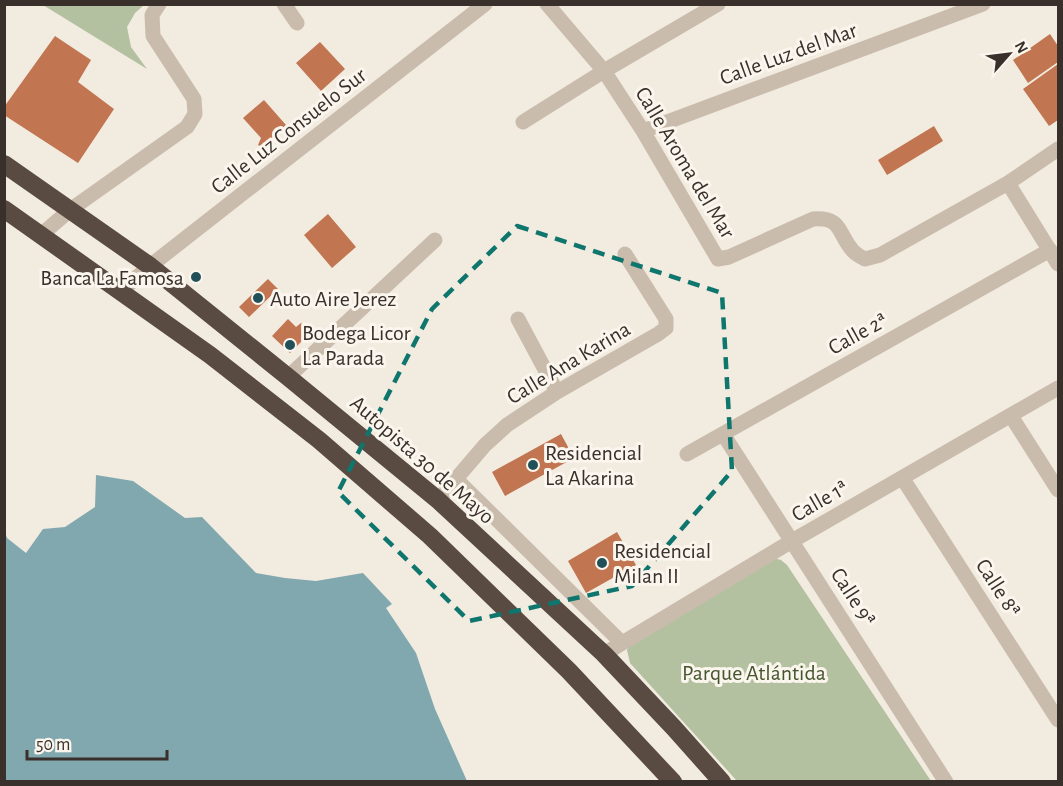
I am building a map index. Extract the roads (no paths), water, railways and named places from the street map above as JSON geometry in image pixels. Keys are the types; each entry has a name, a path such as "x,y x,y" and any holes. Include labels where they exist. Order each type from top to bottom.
{"highway":[{"name":"Autopista 30 de Mayo","path":"4,164 150,266 438,500 604,654 722,782"},
{"path":"4,209 210,355 319,440 430,536 569,671 673,782"}],"street":[{"path":"41,235 70,210 187,127 195,114 194,99 153,36 152,15 159,4"},
{"path":"284,4 297,23"},
{"name":"Calle Luz Consuelo Sur","path":"121,291 485,4"},
{"name":"Calle Aroma del Mar","path":"547,4 604,71 643,131 718,259 729,258 813,219 825,218 836,224 853,251 865,259 880,255 1008,183 1059,149"},
{"path":"523,122 718,4"},
{"name":"Calle Luz del Mar","path":"643,131 983,4"},
{"path":"1008,183 1059,264"},
{"path":"288,377 435,240"},
{"name":"Calle 2ª","path":"687,454 1050,250"},
{"name":"Calle Ana Karina","path":"438,500 485,445 507,425 557,392 666,328 666,319 625,254"},
{"path":"518,319 557,392"},
{"name":"Calle 1ª","path":"604,654 792,541 1059,388"},
{"path":"1011,416 1059,489"},
{"name":"Calle 9ª","path":"723,434 946,782"},
{"name":"Calle 8ª","path":"903,478 1059,720"},
{"path":"456,479 622,643"}],"water":[{"path":"96,475 133,481 185,518 202,517 256,573 316,581 363,573 392,604 386,608 416,653 435,709 467,781 5,781 5,532 7,538 26,553 43,529 65,527 95,507"}],"place":[{"name":"Banca La Famosa","path":"196,277"},
{"name":"Auto Aire Jerez","path":"258,298"},
{"name":"Bodega Licor La Parada","path":"290,345"},
{"name":"Residencial La Akarina","path":"533,465"},
{"name":"Residencial Milan II","path":"602,563"}],"park label":[{"name":"Parque Atlántida","path":"754,672"}]}
